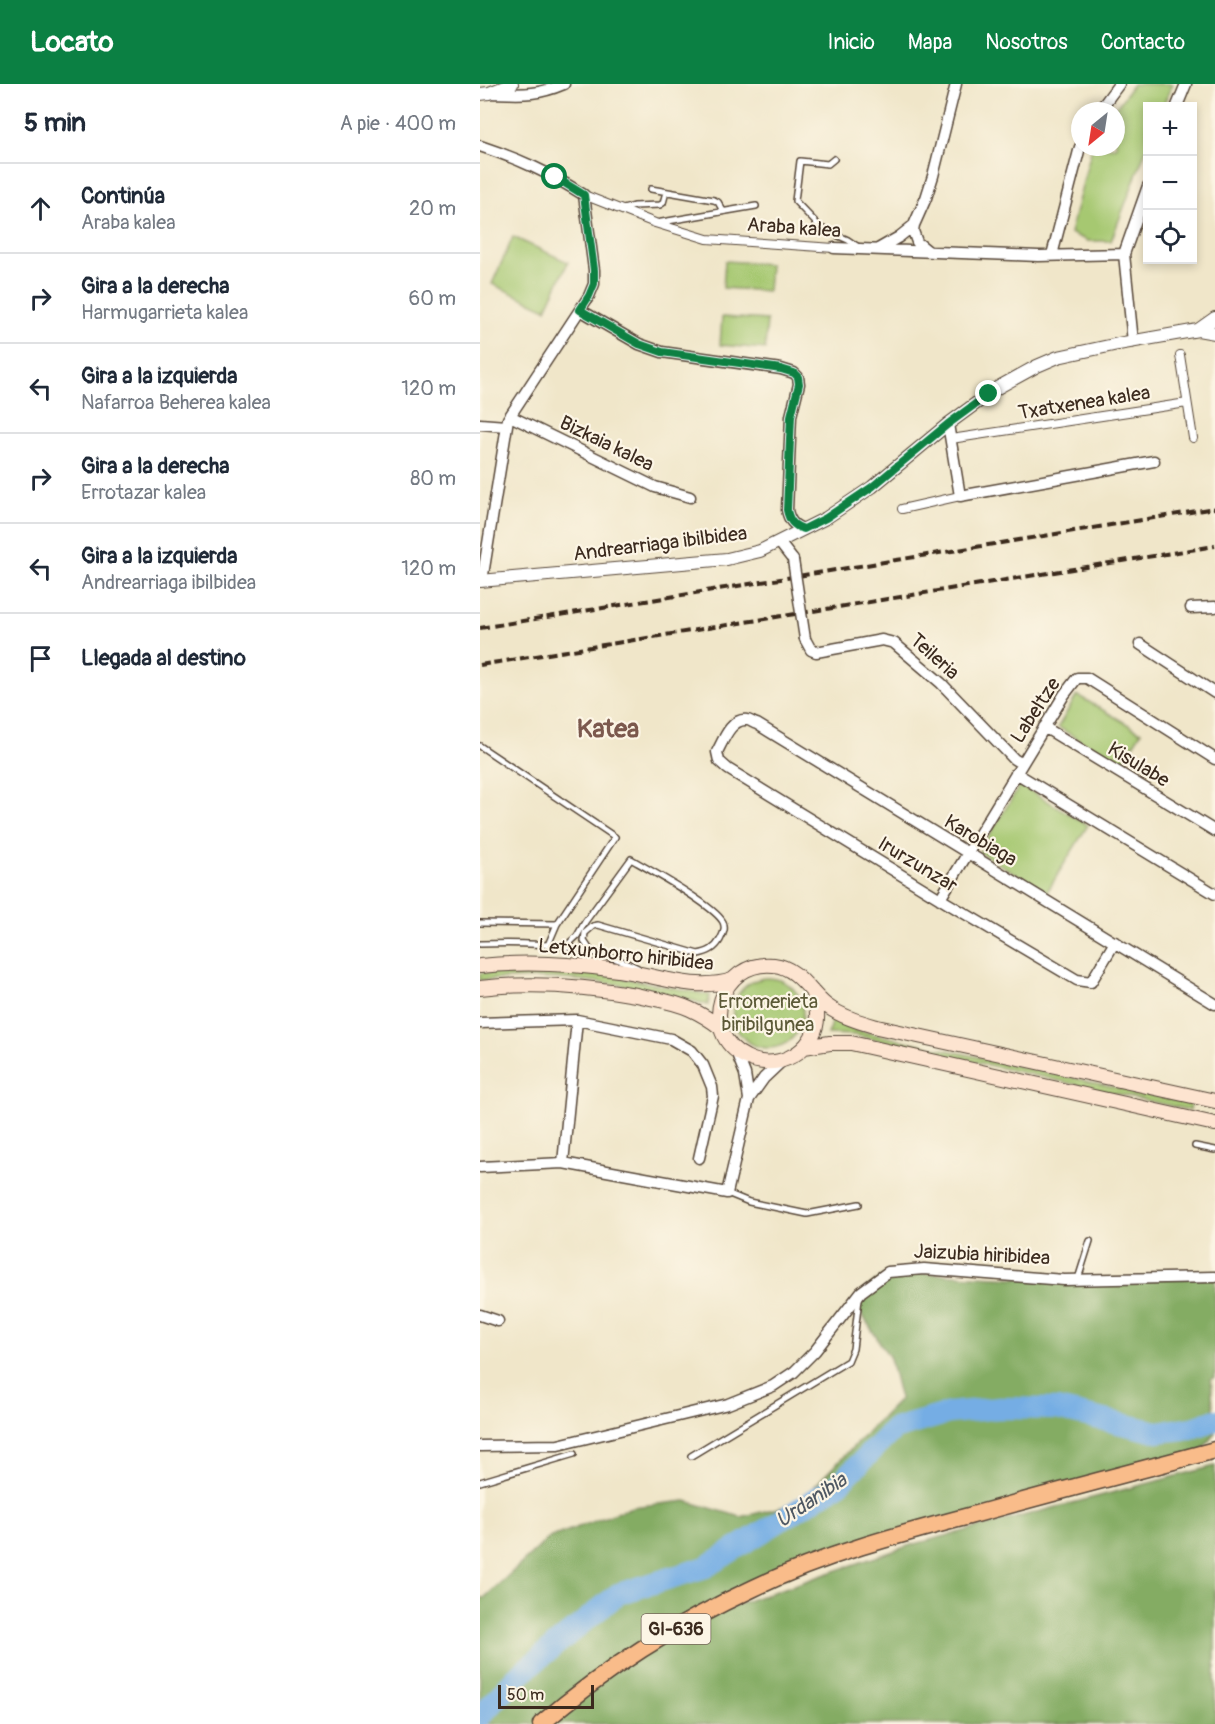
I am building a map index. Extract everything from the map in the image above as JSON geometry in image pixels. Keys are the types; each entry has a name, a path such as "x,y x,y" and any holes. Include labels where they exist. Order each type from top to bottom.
{"main road":[{"name":"Letxunborro hiribidea","path":"480,966 576,965 621,970 702,985 732,980"},
{"path":"812,991 816,1002 816,1026 804,1047 794,1055 782,1061 770,1063 757,1061 745,1057 726,1039 719,1015 724,990 732,980 748,968 776,965 791,970 804,980 826,1004 840,1014 878,1027 1215,1101"},
{"name":"Letxunborro hiribidea","path":"480,988 519,985 617,992 676,1004 700,1014 721,1028"},
{"path":"804,1047 837,1042 859,1045 1215,1124"},
{"name":"GI-636","path":"541,1724 615,1667 692,1620 765,1583 825,1558 907,1533 1215,1450"},
{"path":"1198,1455 1215,1459"}],"street":[{"path":"484,93 512,84"},
{"path":"484,93 530,94 547,91 564,84"},
{"path":"928,251 917,242 914,225 933,176 956,84"},
{"path":"1106,102 1119,84"},
{"path":"1179,102 1186,84"},
{"name":"Araba kalea","path":"480,146 520,160 555,177 584,195 655,223 707,239 860,249 1052,255 1125,254"},
{"path":"1052,255 1078,156"},
{"path":"481,581 508,421 589,296 594,284 584,195"},
{"path":"1133,342 1125,254 1143,201"},
{"path":"878,249 914,225"},
{"path":"580,310 639,344 662,352 781,369 794,373 798,377 799,384 791,416 787,510 789,519 797,527 804,529"},
{"name":"Andrearriaga ibilbidea","path":"1198,330 1215,318"},
{"name":"Andrearriaga ibilbidea","path":"481,581 727,559 760,551 826,518 872,487 948,424 997,388 1036,366 1080,351 1198,330 1215,333"},
{"path":"1180,355 1193,438"},
{"name":"Txatxenea kalea","path":"951,439 1187,403"},
{"name":"Bizkaia kalea","path":"480,424 508,421 655,487 690,497"},
{"path":"948,424 960,496"},
{"path":"902,509 960,496 1154,461"},
{"name":"Teileria","path":"779,542 793,560 805,639 811,650 816,652 882,640 894,643 941,683 1011,755 1019,768 1215,894"},
{"path":"1191,608 1215,607"},
{"path":"1140,644 1215,693"},
{"name":"Labeltze","path":"940,899 1044,727 1077,678 1087,678 1215,759"},
{"name":"Karobiaga","path":"729,731 738,721 747,720 756,724 1215,1004"},
{"name":"Kisulabe","path":"1044,727 1215,831"},
{"name":"Irurzunzar","path":"729,731 717,752 719,762 728,769 1077,980 1091,982 1115,942"},
{"path":"480,1023 577,1020 671,1039 692,1051 703,1065 712,1087 713,1096 699,1158"},
{"path":"563,1164 577,1020"},
{"path":"735,1049 745,1074 750,1099"},
{"path":"480,1167 563,1164 727,1193 750,1099 764,1078 782,1061"},
{"name":"Jaizubia hiribidea","path":"480,1446 558,1444 728,1404 773,1386 794,1372 815,1351 861,1292 888,1272 924,1269 1064,1280 1215,1277"},
{"path":"480,1315 498,1321"}],"lane":[{"path":"834,159 828,164 800,161 795,201 821,228 848,240 860,249"},
{"path":"651,189 714,200 718,202 723,211"},
{"path":"621,210 634,206 660,205 663,203 666,192"},
{"path":"655,223 756,206"},
{"path":"480,746 615,837 556,924 548,945"},
{"path":"565,947 577,936 631,859 716,912 723,923 724,931 719,943 707,953 698,954 598,925 593,926 585,933 584,941 592,953"},
{"path":"480,923 556,924"},
{"path":"480,944 508,943 565,947 628,963 655,976"},
{"path":"1195,1146 1215,1150"},
{"path":"727,1193 749,1202 807,1214 859,1204"},
{"path":"1078,1280 1090,1240"},
{"path":"691,1456 848,1361 853,1349 857,1307 861,1292"},
{"path":"480,1482 574,1454"}],"green space":[{"path":"1133,84 1172,84 1165,102 1143,102 1143,157 1111,241 1088,241 1070,233 1090,156 1125,156 1125,102 1120,102"},
{"path":"513,237 568,262 546,309 492,284"},
{"path":"725,261 770,264 768,291 723,288"},
{"path":"722,317 767,320 765,349 720,345"},
{"path":"1077,695 1141,732 1121,765 1058,727"},
{"path":"1020,785 1088,825 1047,892 979,852"},
{"path":"480,973 579,973 618,977 710,995 708,1005 654,991 600,982 543,978 480,980"},
{"name":"Erromerieta biribilgunea","path":"768,978 787,984 797,994 803,1013 797,1032 787,1042 768,1048 749,1042 739,1032 733,1013 739,994 749,984"},
{"path":"831,1019 855,1030 1191,1104 1190,1110 855,1035 828,1034"},
{"path":"888,1272 1064,1280 1215,1277 1215,1378 1211,1379 1215,1433 1198,1455 826,1558 700,1617 911,1545 1215,1466 1215,1724 480,1724 480,1598 484,1598 549,1538 632,1507 686,1501 741,1517 798,1503 900,1399 890,1358 857,1307 861,1292"}],"waterway":[{"name":"Urdanibia","path":"480,1717 515,1678 618,1594 706,1567 839,1484 894,1429 949,1413 1000,1408 1057,1409 1157,1432 1193,1428 1215,1420"}],"railway":[{"path":"480,628 1215,508"},
{"path":"480,665 1215,546"}],"district":[{"name":"Katea","path":"608,728"}],"route":[{"path":"555,177 584,195 594,284 580,310 639,344 662,352 781,369 794,373 798,377 799,384 791,416 787,510 789,519 797,527 804,529 826,518 872,487 948,424 989,394"}]}
